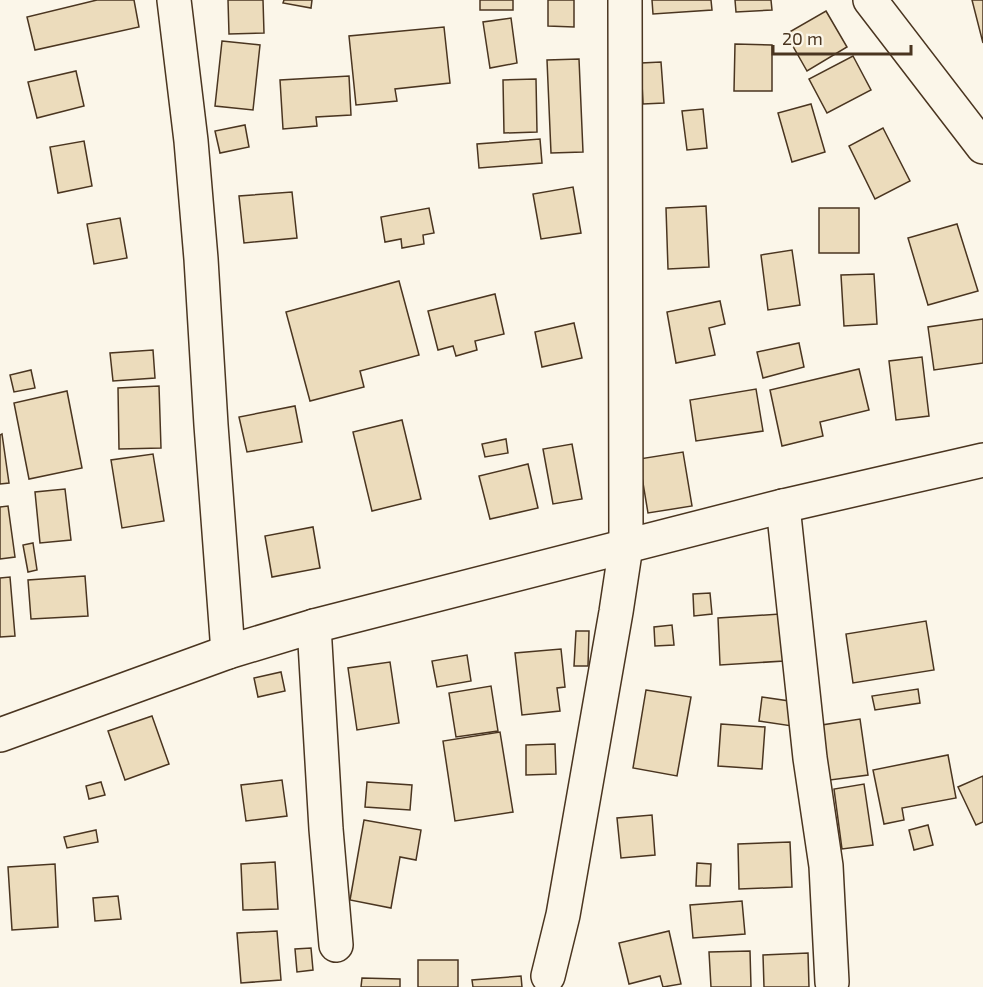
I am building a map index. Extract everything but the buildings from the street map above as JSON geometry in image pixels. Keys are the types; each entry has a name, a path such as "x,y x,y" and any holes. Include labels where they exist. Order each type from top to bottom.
{"street":[{"path":"174,0 191,141 201,259 228,652"},
{"path":"548,976 562,915 626,546 625,0"},
{"path":"870,0 980,137"},
{"path":"0,735 228,652 314,626 783,506 983,460"},
{"path":"783,506 810,758 826,866 832,982"},
{"path":"314,626 326,829 336,945"}]}
